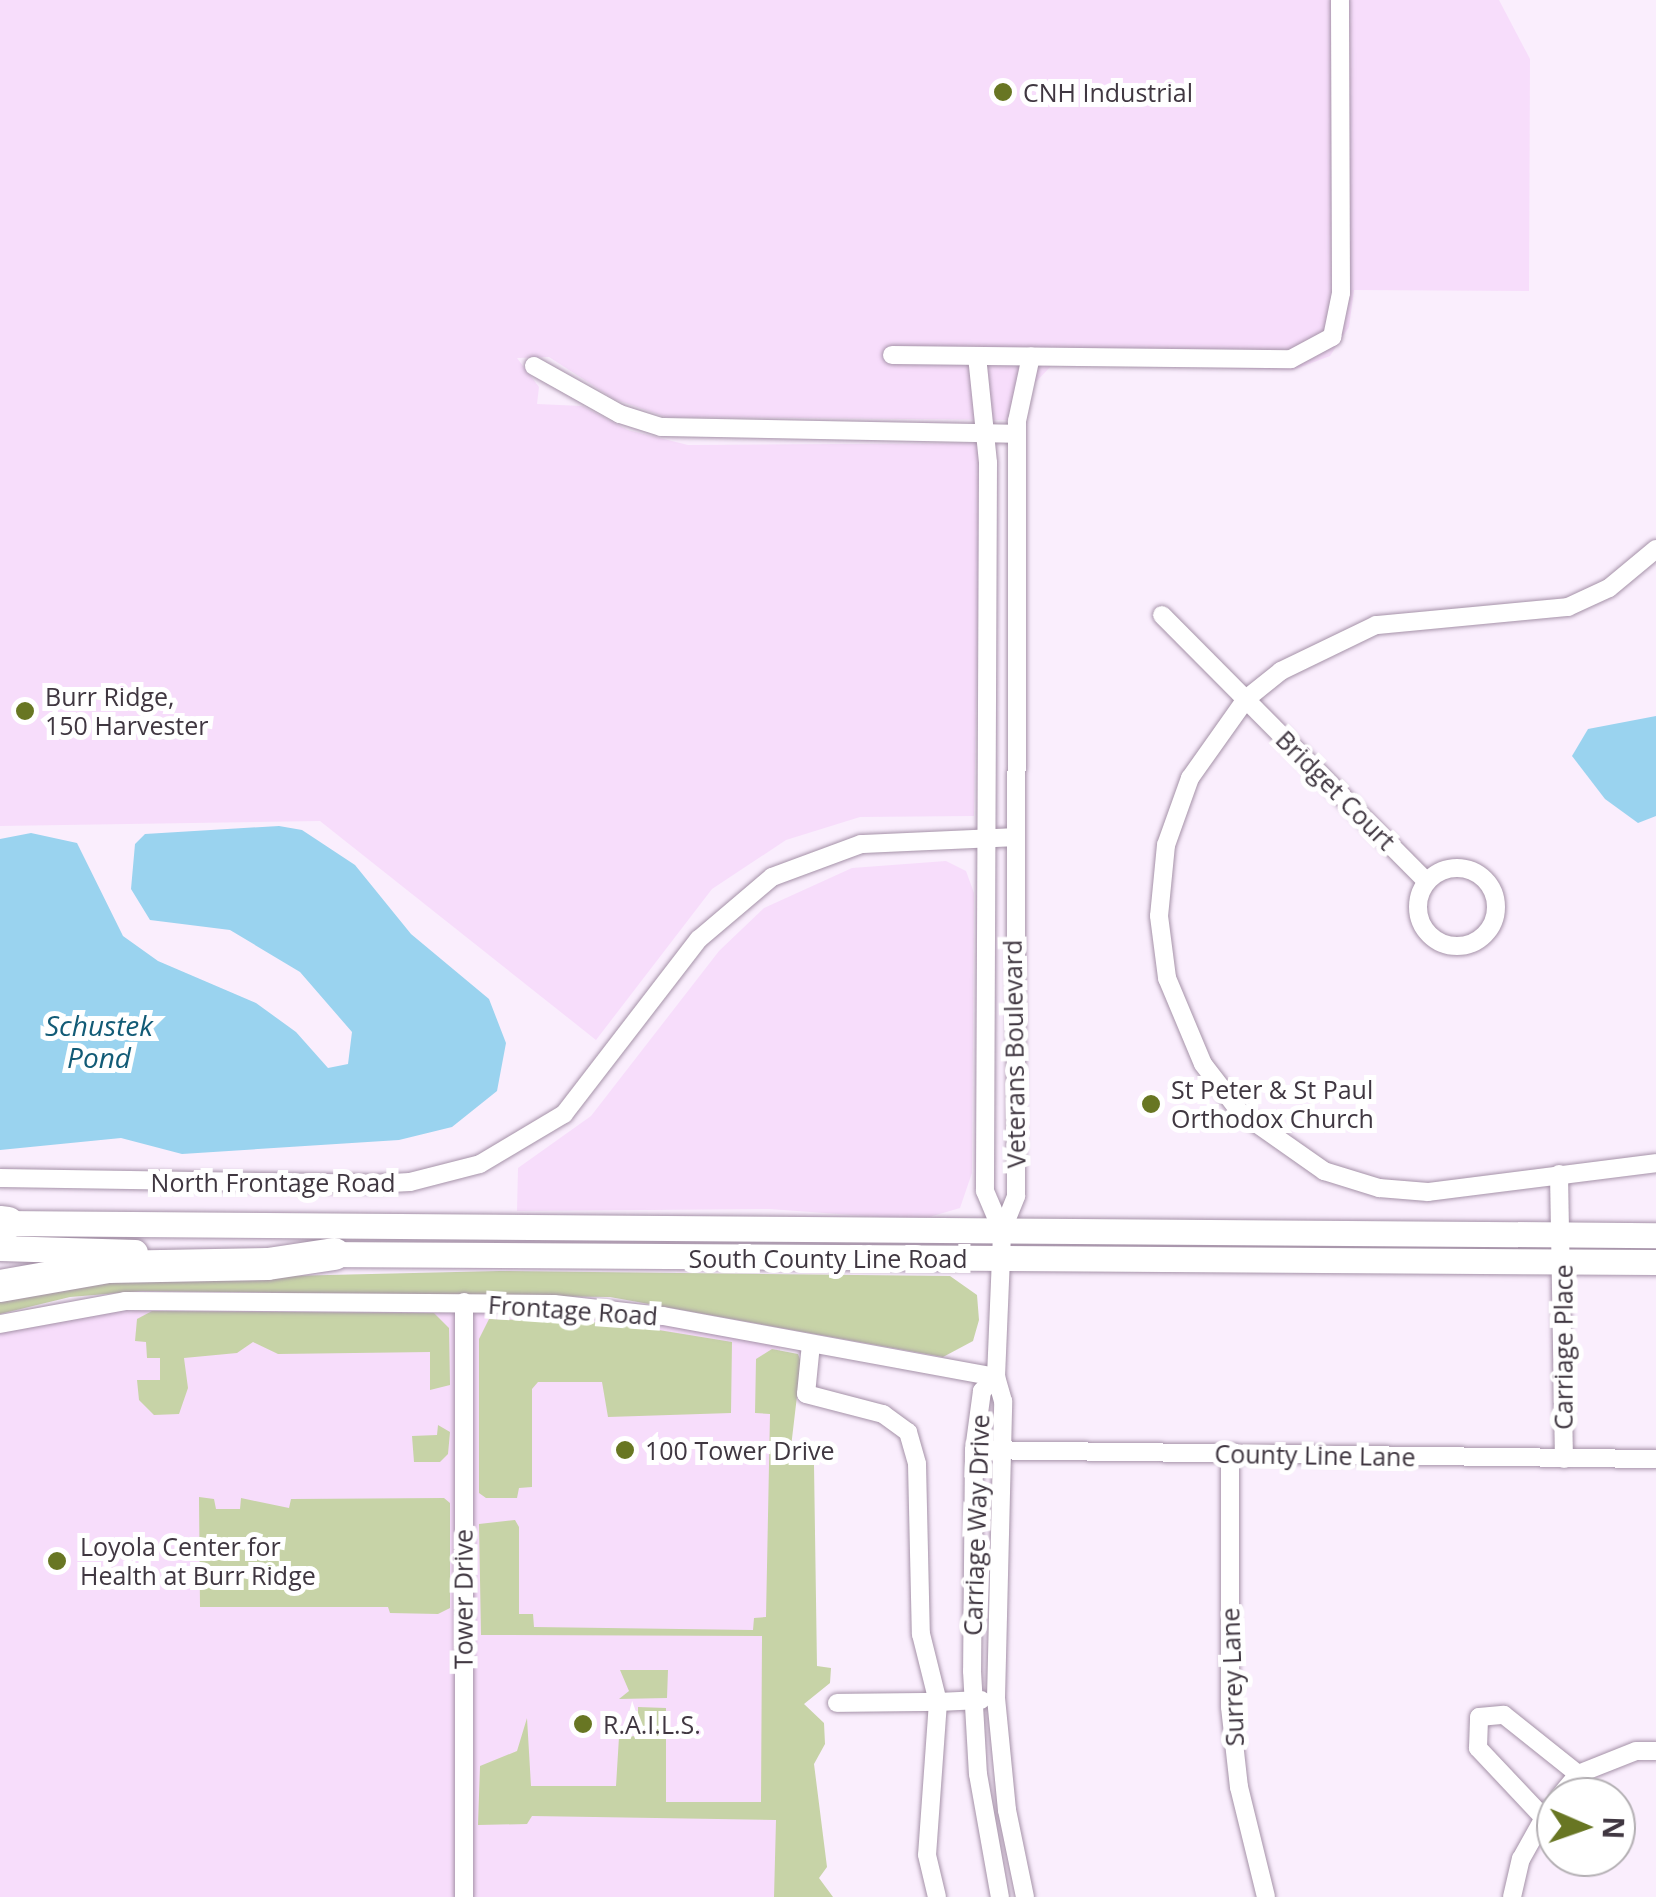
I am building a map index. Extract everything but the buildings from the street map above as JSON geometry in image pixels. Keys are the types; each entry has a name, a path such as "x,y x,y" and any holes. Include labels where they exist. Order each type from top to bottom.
{"highway":[{"path":"0,1286 108,1267 268,1264 334,1254"}],"main road":[{"name":"South County Line Road","path":"2,1229 1656,1236"},
{"name":"South County Line Road","path":"2,1229 334,1254 1656,1262"}],"street":[{"path":"892,355 1291,359 1332,337 1340,293 1340,0"},
{"name":"Veterans Boulevard","path":"977,356 986,433 984,1191 1002,1231"},
{"name":"Veterans Boulevard","path":"1002,1231 1016,1196 1017,434 1032,356"},
{"path":"534,366 620,414 661,427 1017,434"},
{"path":"1656,550 1609,588 1568,607 1531,614 1427,616 1352,633 1305,655 1246,699 1190,778 1160,878 1167,978 1204,1064 1240,1112 1274,1142 1349,1180 1443,1192 1656,1164"},
{"name":"Bridget Court","path":"1162,615 1426,880"},
{"name":"North Frontage Road","path":"0,1178 372,1184 410,1182 480,1164 564,1114 699,939 762,884 808,860 861,844 1014,837"},
{"path":"1468,868 1488,880 1496,921 1481,942 1461,948 1433,940 1416,916 1417,895 1426,880 1468,868"},
{"name":"Carriage Place","path":"1560,1174 1564,1459"},
{"path":"996,1377 1002,1231"},
{"name":"Frontage Road","path":"0,1324 125,1302 464,1302 620,1311 996,1377"},
{"name":"Tower Drive","path":"464,1302 464,1897"},
{"path":"810,1344 806,1394 883,1414 908,1432 916,1464 921,1634 938,1702 927,1855 937,1897"},
{"name":"Carriage Way Drive","path":"1000,1897 984,1814 973,1700 974,1450 982,1391 996,1377 1003,1401 996,1698 1006,1810 1026,1897"},
{"name":"County Line Lane","path":"974,1450 1656,1459"},
{"name":"Surrey Lane","path":"1230,1452 1233,1746 1266,1897"},
{"path":"837,1703 996,1698"},
{"path":"1536,1810 1478,1748 1479,1717 1504,1714 1578,1774"},
{"path":"1576,1777 1636,1752 1656,1751"},
{"path":"984,1814 1006,1810"},
{"path":"1512,1897 1522,1859 1536,1831"}],"shaded area":[{"path":"0,0 1499,0 1530,59 1529,291 1354,290 1349,327 1330,356 1293,370 1053,364 1032,386 1025,420 666,417 614,399 549,357 517,358 539,387 537,404 582,406 628,430 688,445 981,443 974,816 860,817 786,840 712,889 596,1040 320,821 0,826"},
{"path":"946,861 966,871 974,893 972,1173 960,1208 919,1220 770,1209 517,1211 518,1168 591,1116 719,951 764,908 852,868"},
{"path":"428,1309 629,1319 780,1346 779,1897 0,1897 0,1331 112,1310"}],"green space":[{"path":"499,1271 950,1276 977,1295 979,1320 973,1341 943,1357 610,1297 142,1291 70,1297 0,1314 0,1296 109,1280"},
{"path":"152,1311 434,1313 449,1328 450,1385 430,1390 430,1352 278,1354 253,1342 237,1353 184,1358 188,1388 179,1414 154,1415 139,1400 137,1380 160,1380 160,1358 147,1358 146,1342 135,1341 137,1319"},
{"path":"489,1319 616,1323 732,1342 731,1413 608,1417 602,1382 538,1382 532,1389 532,1487 519,1488 517,1498 486,1498 479,1493 479,1339"},
{"path":"772,1349 798,1354 801,1362 789,1464 814,1465 817,1666 831,1668 830,1683 804,1704 824,1723 825,1744 814,1764 827,1867 819,1878 833,1897 774,1897 776,1820 532,1816 527,1824 478,1825 480,1766 517,1751 527,1718 531,1786 616,1786 619,1737 638,1736 638,1707 666,1708 666,1802 761,1802 762,1636 481,1635 479,1524 515,1520 519,1527 519,1614 533,1614 534,1627 753,1630 754,1618 766,1617 770,1414 755,1413 756,1359"},
{"path":"438,1425 450,1432 448,1454 440,1462 414,1462 412,1436 437,1435"},
{"path":"199,1497 214,1499 216,1509 240,1509 241,1498 289,1508 291,1499 444,1498 450,1503 450,1608 438,1614 390,1613 388,1607 200,1607"},
{"path":"620,1670 668,1670 667,1698 619,1699 629,1691"}],"water":[{"path":"1656,716 1656,816 1638,823 1605,799 1572,756 1588,729"},
{"name":"Schustek Pond","path":"279,826 302,830 355,865 411,934 489,999 506,1043 497,1091 452,1127 399,1140 182,1154 121,1138 0,1150 0,839 31,833 77,843 123,936 158,961 256,1003 296,1032 328,1068 348,1064 352,1032 300,972 230,930 150,920 131,889 135,844 145,834"}],"place":[{"name":"CNH Industrial","path":"1003,92"},
{"name":"Burr Ridge, 150 Harvester","path":"25,711"},
{"name":"St Peter & St Paul Orthodox Church","path":"1151,1104"},
{"name":"100 Tower Drive","path":"625,1450"},
{"name":"Loyola Center for Health at Burr Ridge","path":"57,1561"},
{"name":"R.A.I.L.S.","path":"583,1724"}]}
